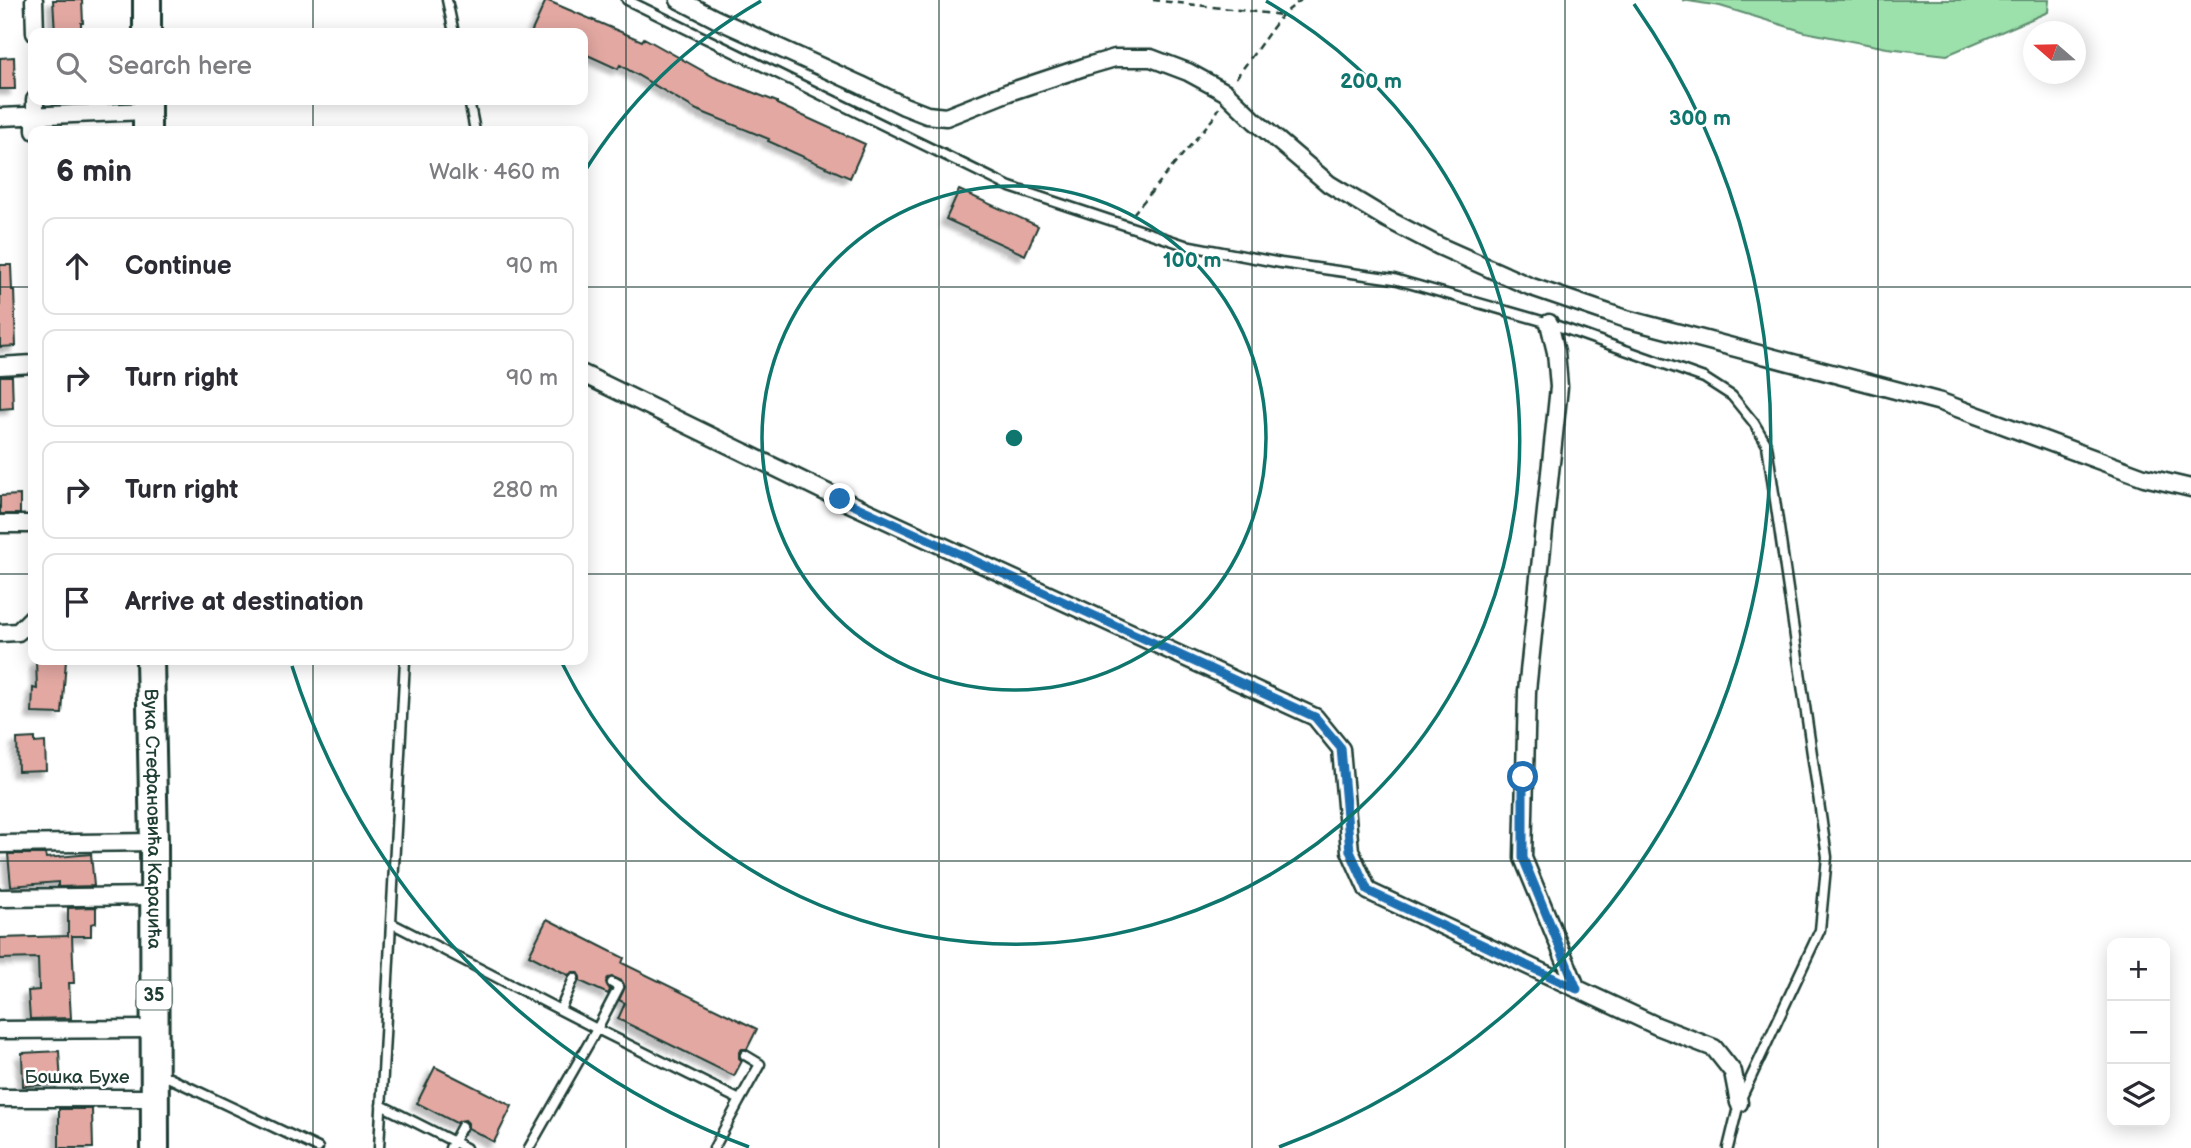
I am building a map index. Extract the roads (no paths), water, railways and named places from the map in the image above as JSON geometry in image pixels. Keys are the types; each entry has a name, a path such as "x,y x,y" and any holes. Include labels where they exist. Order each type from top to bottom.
{"main road":[{"path":"147,0 147,28"},
{"name":"Вука Стефановића Караџића","path":"150,665 155,1148"}],"street":[{"path":"34,0 35,28"},
{"path":"679,0 728,25 928,115 947,117 1009,92 1115,58 1150,58 1188,72 1225,92 1329,184 1387,219 1438,246 1529,286 1626,320 1941,402 2144,477 2191,488"},
{"path":"0,117 147,114"},
{"path":"1549,323 1556,352 1559,387 1527,691 1523,858 1577,989"},
{"path":"0,366 28,364"},
{"path":"588,376 840,499 1315,717 1341,748 1350,851 1368,891 1657,1026 1714,1048 1733,1072 1739,1103"},
{"path":"0,524 28,524"},
{"path":"0,633 18,632 28,622"},
{"path":"0,844 154,842"},
{"path":"0,898 154,896"},
{"path":"0,1030 154,1029"},
{"name":"Бошка Бухе","path":"0,1098 154,1098"}],"lane":[{"path":"447,0 453,28"},
{"path":"627,0 1010,187 1185,245 1281,263 1394,279 1549,323 1704,378 1732,396 1754,422 1766,445 1827,857 1820,929 1739,1103 1728,1148"},
{"path":"470,105 474,126"},
{"path":"379,1148 405,665"},
{"path":"391,923 740,1100"},
{"path":"560,1010 574,978"},
{"path":"530,1148 620,987 612,983"},
{"path":"714,1148 760,1063 745,1055"},
{"path":"154,1071 318,1148"},
{"path":"381,1105 452,1145 466,1148"},
{"path":"452,1145 463,1126"}]}
